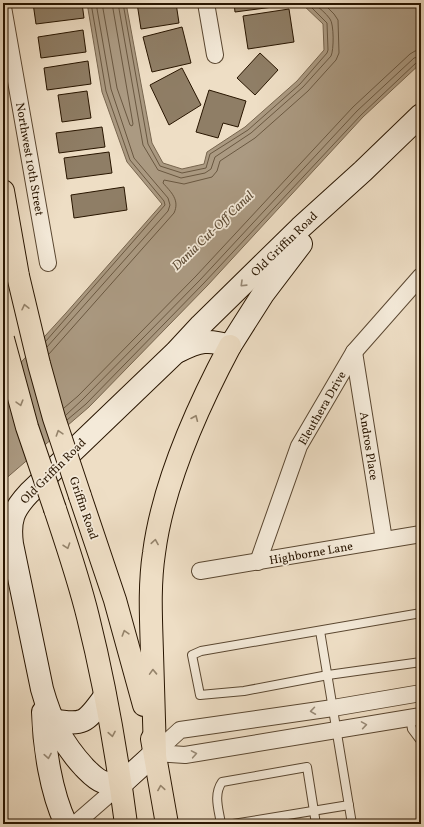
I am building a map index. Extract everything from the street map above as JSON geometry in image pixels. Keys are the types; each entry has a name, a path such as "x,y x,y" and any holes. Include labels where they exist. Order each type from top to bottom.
{"main road":[{"name":"Griffin Road","path":"3,191 18,276 39,364 54,418 111,586 130,648 155,753 167,824"},
{"path":"3,339 27,427 72,560 88,617 105,696 121,784 126,824"},
{"path":"155,753 150,589 156,535 168,492 185,444 206,393 230,346"}],"street":[{"path":"206,3 215,55"},
{"name":"Northwest 10th Street","path":"3,7 48,263"},
{"name":"Old Griffin Road","path":"121,784 106,783 92,775 61,739 52,720 42,689 10,534 12,518 19,505 29,493 176,352 300,228 363,171 421,115"},
{"name":"Old Griffin Road","path":"230,346 282,267 363,171"},
{"name":"Eleuthera Drive","path":"258,562 299,446 354,352 421,276"},
{"path":"176,352 190,345 205,341 217,342 230,346"},
{"name":"Andros Place","path":"354,352 384,540"},
{"name":"Highborne Lane","path":"200,571 421,534"},
{"path":"42,689 44,735 55,794 58,806 66,824"},
{"path":"75,824 180,730 333,708 421,693"},
{"path":"52,720 72,723 84,721 89,717 105,696"},
{"path":"155,753 185,755 415,717"}],"lane":[{"path":"421,613 202,650 192,655 200,695 244,691 328,675 421,662"},
{"path":"320,631 352,824"},
{"path":"415,717 412,729 421,741"},
{"path":"221,824 217,795 218,788 222,782 307,767 316,824"},
{"path":"233,824 349,805"}],"water":[{"name":"Dania Cut-Off Canal","path":"87,3 126,3 152,143 163,163 182,169 204,164 207,152 245,127 297,81 324,50 323,24 301,3 353,3 355,5 421,3 421,63 363,117 207,286 89,407 3,481 3,382 162,204 127,162 102,92"}],"building":[{"path":"33,3 82,3 84,18 36,24"},
{"path":"137,3 176,3 179,23 141,29"},
{"path":"234,3 272,3 273,7 235,12"},
{"path":"289,9 294,42 248,49 243,16"},
{"path":"182,27 191,63 152,72 143,37"},
{"path":"83,30 86,52 41,58 38,37"},
{"path":"260,53 278,70 255,95 237,78"},
{"path":"88,61 91,84 47,90 44,68"},
{"path":"182,68 201,105 169,125 150,85"},
{"path":"209,90 246,101 238,127 223,123 218,138 196,132"},
{"path":"87,91 91,118 62,122 58,95"},
{"path":"102,127 105,147 59,153 56,133"},
{"path":"109,152 112,173 67,179 64,158"},
{"path":"124,187 127,210 74,218 71,195"}]}
